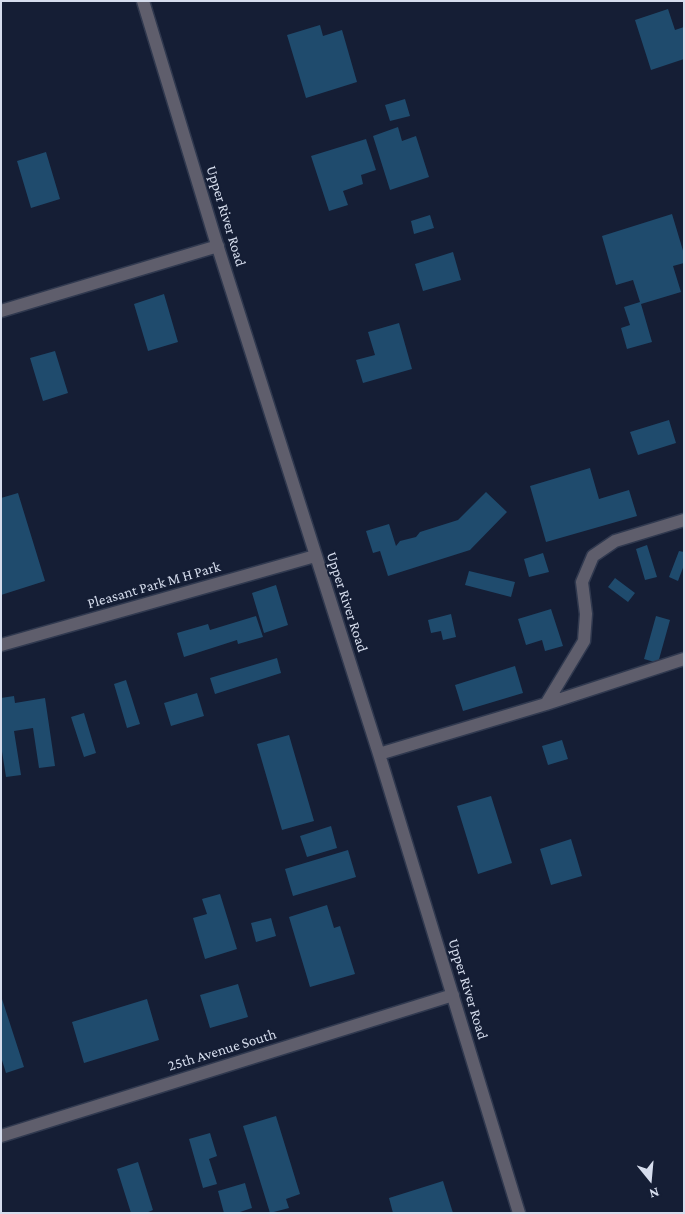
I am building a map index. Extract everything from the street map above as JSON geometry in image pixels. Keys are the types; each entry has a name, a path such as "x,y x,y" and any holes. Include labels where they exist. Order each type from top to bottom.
{"street":[{"name":"Upper River Road","path":"143,1 315,556 379,754 520,1213"},
{"path":"1,311 218,246"},
{"path":"546,704 584,641 586,614 582,582 593,556 615,541 684,520"},
{"name":"Pleasant Park M H Park","path":"1,645 315,556"},
{"path":"379,754 546,704 684,659"},
{"name":"25th Avenue South","path":"1,1136 453,995"}],"building":[{"path":"668,9 675,30 684,27 684,59 651,70 635,20"},
{"path":"320,25 323,36 342,30 357,82 306,98 287,35"},
{"path":"405,99 410,116 390,121 385,105"},
{"path":"398,127 402,141 416,136 429,177 390,190 373,136"},
{"path":"366,139 376,170 361,175 363,184 343,191 348,205 329,211 311,156"},
{"path":"46,152 60,199 31,208 17,161"},
{"path":"672,214 684,254 684,263 673,266 681,292 641,304 652,342 627,349 621,328 630,325 624,307 640,302 633,280 616,285 602,236"},
{"path":"430,215 434,228 414,234 411,221"},
{"path":"453,252 461,280 423,291 415,264"},
{"path":"164,294 178,342 148,351 134,304"},
{"path":"399,323 412,369 363,383 356,360 375,355 368,332"},
{"path":"55,351 68,393 43,401 30,358"},
{"path":"669,420 676,443 638,455 630,432"},
{"path":"590,468 599,499 629,490 637,516 546,542 530,486"},
{"path":"486,492 507,512 470,550 388,576 380,551 373,553 366,531 389,524 396,546 400,541 416,537 420,532 458,520"},
{"path":"18,493 45,581 1,595 1,498"},
{"path":"647,545 657,577 645,580 636,549"},
{"path":"679,551 684,552 684,565 678,581 669,577"},
{"path":"543,553 549,572 529,577 524,559"},
{"path":"469,571 515,582 511,597 465,585"},
{"path":"615,578 635,593 628,602 608,587"},
{"path":"276,585 288,625 264,633 252,593"},
{"path":"551,609 563,646 545,651 542,640 526,645 518,619"},
{"path":"451,614 456,637 443,640 441,631 431,633 428,620"},
{"path":"256,616 263,637 238,644 237,640 184,657 177,633 208,624 210,630"},
{"path":"656,616 670,620 658,663 644,659"},
{"path":"277,658 281,673 215,694 210,678"},
{"path":"515,666 523,693 463,711 455,685"},
{"path":"126,680 140,724 127,728 114,684"},
{"path":"197,693 204,716 171,726 164,703"},
{"path":"14,696 15,703 45,698 55,766 39,768 33,728 14,731 21,775 6,777 1,745 1,698"},
{"path":"84,713 96,753 84,757 71,717"},
{"path":"289,735 314,821 282,830 257,744"},
{"path":"562,740 568,759 548,765 542,746"},
{"path":"491,796 512,863 478,874 457,806"},
{"path":"331,826 337,848 307,857 300,836"},
{"path":"571,839 582,876 551,885 540,849"},
{"path":"348,850 356,877 293,896 285,869"},
{"path":"220,894 237,949 205,959 193,918 207,914 202,899"},
{"path":"327,905 334,928 340,926 355,974 310,987 289,917"},
{"path":"271,918 276,936 256,942 251,923"},
{"path":"238,984 248,1017 210,1028 200,995"},
{"path":"2,999 24,1067 6,1073 1,1057"},
{"path":"147,999 159,1040 84,1063 72,1022"},
{"path":"276,1116 300,1194 286,1199 289,1208 270,1213 243,1126"},
{"path":"210,1133 217,1156 209,1159 217,1184 203,1188 189,1139"},
{"path":"138,1162 153,1210 146,1213 131,1213 117,1169"},
{"path":"443,1181 453,1213 393,1213 389,1198"},
{"path":"245,1183 252,1208 237,1213 224,1213 218,1191"}]}
